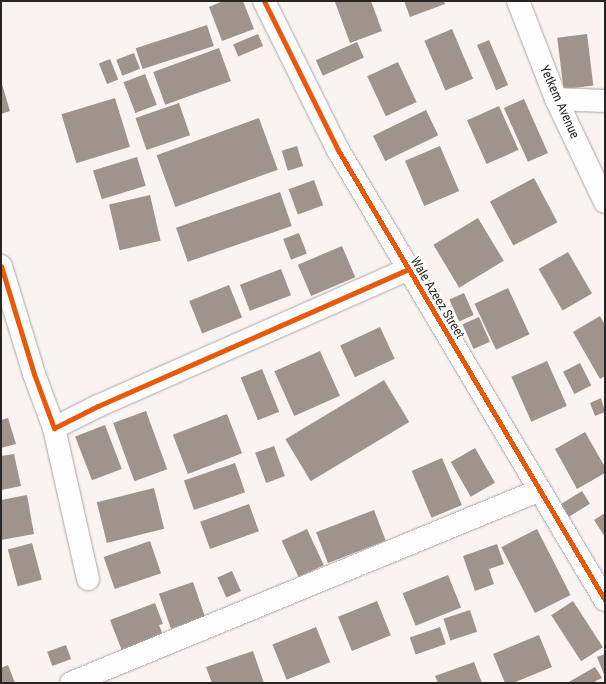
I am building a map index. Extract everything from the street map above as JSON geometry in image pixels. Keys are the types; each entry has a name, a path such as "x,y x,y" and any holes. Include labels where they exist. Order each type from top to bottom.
{"street":[{"name":"Wale Azeez Street","path":"264,1 338,150 605,600"},
{"name":"Yetkem Avenue","path":"518,1 556,99 605,202"},
{"path":"556,99 605,101"},
{"path":"1,266 34,374 54,428 88,579"},
{"path":"54,428 98,406 408,270"},
{"path":"71,683 540,490"}],"building":[{"path":"223,1 243,1 254,29 222,41 209,7"},
{"path":"371,1 382,31 350,43 335,2"},
{"path":"404,1 444,1 445,4 410,17"},
{"path":"207,25 214,46 142,69 136,48"},
{"path":"452,29 473,79 445,90 424,41"},
{"path":"258,34 263,46 238,57 233,45"},
{"path":"587,34 593,86 564,89 557,38"},
{"path":"489,40 508,85 496,90 477,45"},
{"path":"357,42 364,58 323,76 316,60"},
{"path":"219,48 231,81 165,105 153,72"},
{"path":"134,53 140,69 122,76 116,60"},
{"path":"110,59 118,79 107,84 99,63"},
{"path":"398,62 417,102 386,116 367,76"},
{"path":"145,74 157,105 135,113 124,82"},
{"path":"1,81 10,111 1,114"},
{"path":"115,98 130,147 76,163 61,114"},
{"path":"524,99 548,153 528,162 504,108"},
{"path":"179,103 190,135 147,150 136,118"},
{"path":"499,106 519,150 487,164 467,120"},
{"path":"426,110 438,135 385,161 373,136"},
{"path":"259,118 278,170 175,207 157,155"},
{"path":"297,146 303,166 288,171 282,151"},
{"path":"440,146 459,191 424,206 405,161"},
{"path":"137,157 146,186 102,199 93,170"},
{"path":"534,178 557,222 513,246 490,201"},
{"path":"314,180 323,205 298,215 289,189"},
{"path":"280,192 292,226 188,262 176,228"},
{"path":"150,195 161,241 120,250 109,204"},
{"path":"478,218 504,261 459,288 433,245"},
{"path":"299,233 307,254 291,260 283,239"},
{"path":"342,246 355,277 311,296 298,265"},
{"path":"568,252 592,294 563,311 539,269"},
{"path":"281,269 291,295 250,311 240,285"},
{"path":"229,285 242,317 202,334 189,301"},
{"path":"508,288 530,334 496,350 474,304"},
{"path":"464,293 474,315 459,321 449,300"},
{"path":"600,316 605,325 605,376 600,379 573,332"},
{"path":"479,317 490,342 474,349 463,324"},
{"path":"380,327 395,359 355,377 340,346"},
{"path":"320,351 340,396 294,416 274,371"},
{"path":"547,361 567,406 531,422 511,377"},
{"path":"580,363 591,385 574,394 563,372"},
{"path":"262,369 279,412 258,420 241,378"},
{"path":"384,380 409,422 311,481 285,439"},
{"path":"601,398 605,412 595,416 590,403"},
{"path":"146,411 167,469 134,481 113,423"},
{"path":"227,414 242,453 188,474 173,435"},
{"path":"8,418 16,444 1,448 1,420"},
{"path":"105,425 122,469 92,480 75,436"},
{"path":"585,432 605,467 605,473 577,489 555,449"},
{"path":"274,446 285,476 266,483 255,453"},
{"path":"475,448 495,483 471,497 451,462"},
{"path":"14,454 21,486 1,490 1,456"},
{"path":"442,458 462,505 432,518 412,471"},
{"path":"235,463 245,492 194,510 184,481"},
{"path":"154,488 164,529 107,543 97,502"},
{"path":"582,491 590,504 565,519 557,506"},
{"path":"27,495 34,534 1,540 1,500"},
{"path":"249,504 259,531 210,549 200,522"},
{"path":"374,510 386,541 328,563 316,532"},
{"path":"605,513 605,537 594,520"},
{"path":"307,529 324,565 299,577 282,541"},
{"path":"537,529 571,595 535,613 501,547"},
{"path":"150,541 161,573 115,589 104,557"},
{"path":"32,543 42,580 18,586 8,549"},
{"path":"497,544 504,564 489,569 494,584 475,591 463,556"},
{"path":"232,571 241,591 226,598 217,578"},
{"path":"448,575 461,607 416,626 403,593"},
{"path":"193,582 205,617 171,629 159,594"},
{"path":"377,601 391,635 352,651 338,617"},
{"path":"573,601 603,647 581,661 551,615"},
{"path":"155,603 163,624 159,625 163,635 122,651 110,620"},
{"path":"470,610 477,632 450,641 443,619"},
{"path":"316,627 330,662 287,680 272,645"},
{"path":"440,627 446,644 416,654 410,637"},
{"path":"539,635 552,667 513,683 505,683 493,654"},
{"path":"66,645 71,659 52,666 47,652"},
{"path":"253,651 264,683 212,683 206,667"},
{"path":"605,654 605,677 597,657"},
{"path":"474,662 482,683 438,683 435,676"},
{"path":"8,665 15,683 1,683 1,668"},
{"path":"595,667 602,678 592,683 567,683"}],"cycle path":[{"path":"264,1 338,150 605,600"},
{"path":"1,266 34,374 54,428 98,406 407,270"}]}
